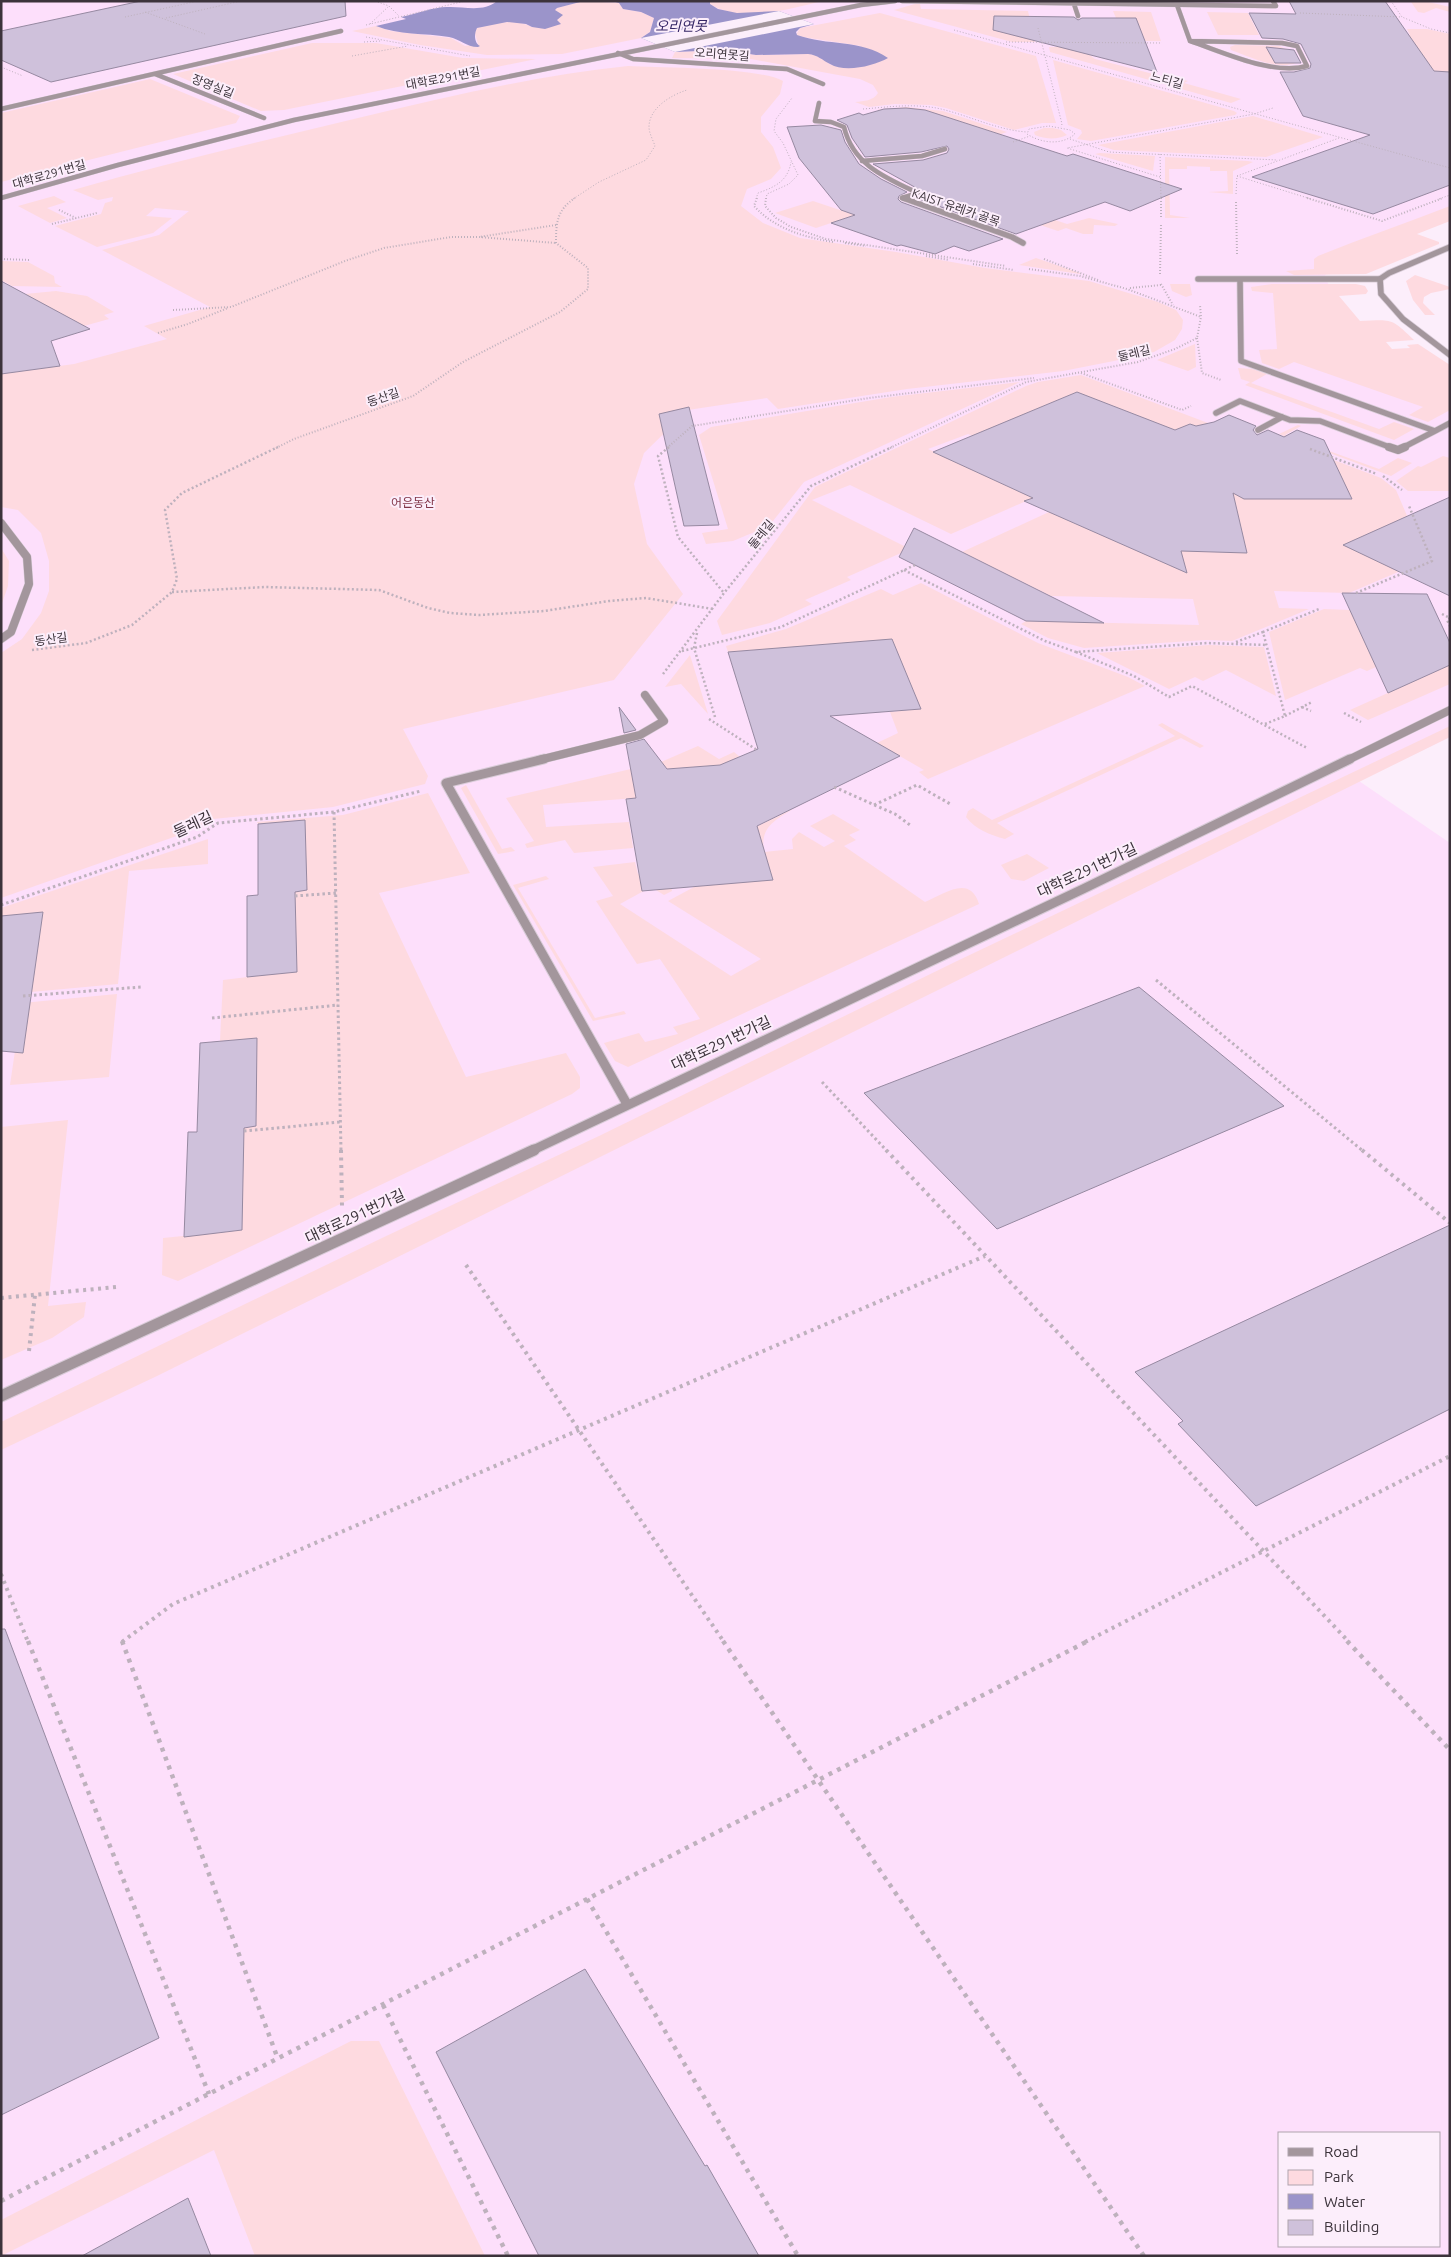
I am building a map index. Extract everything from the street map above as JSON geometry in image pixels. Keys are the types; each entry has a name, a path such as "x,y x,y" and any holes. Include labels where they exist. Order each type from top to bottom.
{"street":[{"path":"861,5 868,1"},
{"name":"대학로291번길","path":"1,198 118,165 294,120 618,53 861,5 895,1"},
{"path":"902,1 1177,5 1275,4"},
{"path":"1074,4 1078,16"},
{"path":"1177,5 1190,41"},
{"path":"1,109 341,31"},
{"path":"1190,41 1282,43 1297,46 1307,66 1294,70 1276,69 1190,41"},
{"name":"오리연못길","path":"618,53 633,59 787,69 823,84"},
{"name":"장영실길","path":"155,74 264,118"},
{"path":"818,103 815,121 831,122 844,127 848,143 862,161 922,156 945,149"},
{"name":"KAIST 유레카 골목","path":"862,161 889,180 918,193 902,198 1025,241"},
{"path":"1198,279 1380,279 1450,247"},
{"path":"1240,279 1241,361 1435,431"},
{"path":"1380,279 1380,294 1403,320 1450,356"},
{"path":"1216,413 1240,402 1290,420 1320,421 1398,450 1450,423"},
{"path":"1258,430 1282,417"},
{"path":"1,523 27,556 29,584 11,632 1,639"},
{"path":"627,1104 446,783 640,735 664,721 646,695"},
{"name":"대학로291번가길","path":"1,1396 551,1142 627,1104 1083,889 1450,710"}],"path":[{"path":"125,17 198,1"},
{"path":"165,18 241,1"},
{"path":"375,1 390,6 399,16"},
{"path":"383,21 465,1"},
{"path":"1391,1 1402,17"},
{"path":"1275,4 1294,13 1402,17 1431,29 1450,33"},
{"path":"369,25 390,6"},
{"path":"145,12 165,18 250,52"},
{"name":"느티길","path":"954,30 1450,168"},
{"path":"341,31 385,42 472,56"},
{"path":"1001,42 1179,44 1190,41"},
{"path":"1041,43 1062,124 1061,127"},
{"path":"158,333 188,324 345,261 384,248 451,237 479,237 556,243 556,225 563,206 599,182 646,160 655,146 649,127 654,113 666,100 681,91"},
{"path":"794,94 786,108 776,119 774,131 798,175 789,184 767,194 765,206 772,217 790,226 830,239 1002,266"},
{"path":"818,103 850,103 866,110 889,106 940,108 1011,131 1027,132 1040,126 1061,127 1074,132 1074,137 1070,139"},
{"path":"1160,178 1067,148 1254,114 1273,108"},
{"path":"1027,132 1030,136"},
{"path":"1013,142 1030,136 1048,141 1070,139 1109,152 1277,160"},
{"path":"1237,176 1340,138"},
{"path":"1160,154 1161,218"},
{"path":"792,161 791,173 778,186 758,193 754,206 762,218 783,227 828,241 898,250 992,267 1080,276 1127,289 1201,317"},
{"path":"1236,194 1237,176"},
{"path":"1237,176 1382,221 1450,195"},
{"path":"1306,197 1310,195"},
{"path":"1236,202 1237,256"},
{"path":"52,224 97,213"},
{"path":"1160,274 1161,224"},
{"path":"479,237 556,225"},
{"name":"동산길","path":"30,650 86,643 132,625 172,592 177,579 165,510 182,493 294,439 413,396 463,362 560,312 588,289 588,268 565,252 556,243"},
{"path":"1039,257 1089,274 1103,282"},
{"path":"1,259 30,260"},
{"path":"1127,289 1161,285 1173,305"},
{"path":"1200,303 1201,317 1197,338 1202,373 1226,382"},
{"path":"172,310 230,307"},
{"name":"둘레길","path":"646,695 682,651 724,593 811,486 1026,382 1138,362 1175,349 1197,338"},
{"path":"1079,372 1182,410 1194,404"},
{"path":"724,593 678,537 658,456 692,426 869,398 1047,377"},
{"path":"1304,447 1385,477 1402,490"},
{"path":"1356,593 1432,561 1409,506"},
{"path":"682,651 780,627 916,565"},
{"path":"904,570 1045,641 1134,676 1169,696 1192,686 1313,751"},
{"path":"1394,578 1399,581"},
{"path":"172,592 265,587 379,590 428,608 450,613 480,615 544,611 609,601 646,598 713,609"},
{"path":"1233,643 1319,609"},
{"path":"1442,614 1450,618 1447,620 1450,626"},
{"path":"697,631 694,648 715,716"},
{"path":"1263,632 1285,716"},
{"path":"1076,652 1207,642 1267,645"},
{"path":"1265,724 1312,702"},
{"path":"1302,707 1310,711"},
{"path":"1344,712 1368,726"},
{"path":"709,720 758,750"},
{"path":"874,805 917,785 952,805"},
{"path":"834,787 874,805 910,825"},
{"name":"둘레길","path":"1,904 197,837 218,823 334,812 421,790"},
{"path":"334,812 342,1212"},
{"path":"295,896 336,893"},
{"path":"1156,980 1450,1223"},
{"path":"23,996 141,987"},
{"path":"212,1018 338,1005"},
{"path":"822,1082 1450,1750"},
{"path":"244,1132 340,1122"},
{"path":"278,2059 122,1641 173,1604 985,1256"},
{"path":"466,1265 1144,2256"},
{"path":"1,1298 116,1287"},
{"path":"28,1358 35,1295"},
{"path":"1,2201 818,1779 1450,1456"},
{"path":"1,1574 209,2094"},
{"path":"587,1899 798,2256"},
{"path":"383,2005 508,2256"}],"shaded area":[{"path":"1,1 1450,1 1450,213 1402,233 1325,275 1331,292 1375,346 1450,385 1450,737 1359,781 1450,843 1450,2256 1,2256"}],"green space":[{"path":"584,1 619,3 623,9 641,12 654,18 650,32 641,38 562,54 487,55 420,45 352,31 376,26 391,31 451,38 465,46 478,44 475,33 477,28 512,22 532,27 557,20 558,17 554,10 557,8"},
{"path":"710,1 822,1 780,11 750,14 722,10 710,4"},
{"path":"1424,1 1450,7 1450,12 1436,8 1424,13 1418,12 1411,2"},
{"path":"920,4 921,9 1028,11 1035,42 1012,42 894,10"},
{"path":"1113,11 1151,12 1161,41 1145,41 1136,18 1116,18"},
{"path":"1207,12 1248,13 1259,35 1218,35"},
{"path":"880,13 1036,56 1056,123 1042,123 1014,130 931,105 895,104 869,107 855,102 871,99 878,93 873,85 860,79 751,59 672,58 675,52 723,50 756,55 817,55 831,65 861,46 796,35 800,28"},
{"path":"1407,29 1427,29 1450,34 1450,72 1400,71 1378,34 1410,35"},
{"path":"312,43 376,43 463,58 536,59 284,110 261,111 173,74"},
{"path":"1235,45 1279,46 1288,50 1296,63 1280,65 1263,62 1231,50 1230,47"},
{"path":"1049,47 1079,47 1095,59 1188,81 1184,83 1241,99 1231,103 1050,52"},
{"path":"1053,60 1237,113 1235,115 1091,141 1077,139 1082,133 1081,130 1068,125"},
{"name":"어은동산","path":"628,66 753,73 783,81 780,94 761,117 761,132 773,147 781,168 771,179 747,189 741,206 763,223 800,238 896,252 985,268 1089,281 1158,302 1176,310 1183,320 1182,329 1175,340 1154,352 1063,371 907,389 778,409 767,398 688,410 644,453 634,484 647,544 683,594 614,680 403,729 428,776 425,784 333,807 213,819 188,832 1,898 1,653 22,639 41,613 49,591 49,561 41,533 18,510 1,507 1,374 74,364 167,339 144,326 210,307 102,250 159,235 189,211 155,208 146,216 172,218 153,233 97,247 55,226 101,214 105,203 112,201 113,197 98,200 73,190 215,152 459,95 560,75"},
{"path":"150,79 240,116 236,123 1,182 1,113"},
{"path":"907,107 943,111 1007,132 995,136 906,108 871,110"},
{"path":"1253,116 1323,137 1266,157 1114,150 1098,145"},
{"path":"1044,128 1061,130 1067,135 1059,138 1047,138 1035,135 1034,132"},
{"path":"1095,154 1155,156 1153,171"},
{"path":"1165,157 1253,162 1233,171 1233,194 1208,192 1228,191 1227,171 1210,171 1210,167 1187,166 1187,169 1169,169 1170,215 1190,218 1165,218"},
{"path":"54,196 66,202 47,208 67,218 50,223 18,206"},
{"path":"813,201 855,215 816,228 775,213"},
{"path":"1450,206 1450,221 1417,234 1439,242 1439,244 1366,274 1294,275 1286,271 1314,269 1314,259 1318,256"},
{"path":"1089,218 1118,224 1115,226 1094,225 1093,234 1083,234 1066,228 1058,231 1040,225 1055,220 1067,224"},
{"path":"1036,258 1080,273 1080,274 1019,265"},
{"path":"1,261 28,262 54,276 55,283 62,287 12,286 1,280"},
{"path":"1415,275 1450,287 1450,289 1431,293 1424,297 1423,303 1435,315 1425,315 1413,300 1406,281"},
{"path":"1170,284 1190,284 1192,295 1186,297 1172,291"},
{"path":"1272,284 1356,284 1365,286 1368,291 1366,294 1339,296 1360,321 1379,320 1390,322 1400,327 1414,340 1386,342 1392,349 1410,348 1407,345 1418,344 1450,365 1450,410 1428,422 1409,415 1423,407 1294,362 1279,369 1262,363 1259,350 1277,349 1273,293 1252,291 1251,287"},
{"path":"56,291 87,296 114,312 104,315 109,319 84,326 25,294"},
{"path":"1195,344 1196,367 1188,371 1157,360"},
{"path":"1238,368 1252,369 1267,374 1251,383 1379,429 1394,422 1414,429 1394,440 1245,385 1250,382 1241,379"},
{"path":"1081,375 1208,423 1199,427 1190,424 1175,430 1077,392 1041,407 1073,480 968,434 928,449 1033,498 951,534 850,485 812,500 910,549 847,577 851,580 805,600 812,604 770,623 722,635 717,621 815,487 1026,386 1038,382"},
{"path":"1020,382 804,482 769,526 733,541 706,544 702,533 728,529 699,435 711,427 891,397"},
{"path":"1298,425 1301,426 1285,435 1379,469 1398,458 1412,463 1391,476 1279,434"},
{"path":"1234,433 1273,437 1381,478 1396,490 1426,560 1349,593 1274,591 1279,608 1309,609 1232,641 1206,640 1084,648 1048,638 1021,624 1026,621 1199,625 1193,599 1051,596 962,552 1049,512 1133,549 1247,553 1240,527 1161,524"},
{"path":"1443,456 1450,458 1450,491 1408,491 1396,481 1418,466 1421,467"},
{"path":"1,548 9,561 8,586 1,606"},
{"path":"921,583 1038,643 1128,677 1145,686 928,779 919,772 924,770 877,743 898,733 890,712 921,709 892,640 728,652 726,646 786,629 881,589 893,595"},
{"path":"1324,609 1350,610 1376,667 1367,671 1360,668 1285,700 1269,632"},
{"path":"1209,645 1264,647 1276,696 1226,670 1203,681 1195,677 1169,689 1097,653"},
{"path":"690,655 708,714 681,684 665,687"},
{"path":"1450,665 1450,684 1368,720 1350,710"},
{"path":"1162,723 1204,746 1200,748 1181,738 997,823 1014,834 1005,839 983,831 966,817 968,811 973,808 992,820 1175,736 1158,725"},
{"path":"1450,726 1450,737 157,1376 1,1450 1,1422 382,1238 599,1136 957,961"},
{"path":"698,746 719,759 734,752 740,757 722,765 631,771 636,798 543,805 546,827 629,822 633,848 574,853 565,840 527,848 525,844 534,841 506,798 661,762"},
{"path":"466,785 502,849 511,847 515,851 498,854 461,788"},
{"path":"428,793 470,873 379,893 466,1077 566,1053 580,1077 580,1088 572,1094 178,1281 162,1275 163,1238 242,1230 244,1128 256,1126 257,1038 220,1041 223,980 297,971 295,892 307,890 305,821 258,824 257,822 343,815"},
{"path":"793,809 774,821 766,831 763,843 764,852 793,849 792,839 799,832 824,847 835,841 810,826 833,814 860,830 849,835 856,840 844,846 925,902 948,891 963,888 975,895 979,904 628,1067 615,1061 604,1043 639,1033 645,1042 678,1034 673,1027 700,1019 660,959 637,964 596,901 613,896 593,867 635,862 638,874 668,872 672,891 664,895 651,887 620,904 731,976 761,959 668,901 733,866 756,827"},
{"path":"208,839 208,864 129,871 118,984 31,992 1,916 1,908"},
{"path":"1027,854 1049,868 1024,881 1011,879 1001,865"},
{"path":"546,876 549,879 518,888 595,1018 624,1011 626,1014 593,1021 513,885"},
{"path":"117,994 109,1077 10,1085 22,1003"},
{"path":"68,1120 48,1306 86,1302 84,1317 52,1338 1,1360 1,1127"},
{"path":"351,2041 379,2041 485,2256 255,2256 214,2150 1,2256 1,2220"}],"water":[{"path":"497,1 584,1 557,8 555,10 563,15 557,20 561,24 545,29 507,22 477,28 475,38 480,46 478,47 470,46 449,37 403,32 376,26 406,19 401,17 436,8 479,8 486,7"},
{"name":"오리연못","path":"612,1 710,1 710,4 718,9 737,13 779,11 814,24 800,28 796,32 797,35 820,41 867,48 888,58 867,66 843,68 836,67 808,54 756,55 723,50 675,52 641,38 650,32 654,18 641,12 623,9 619,3"}],"pier":[{"path":"779,11 814,24 675,52 641,38"}],"building":[{"path":"141,1 345,1 346,16 51,82 1,60 1,31"},
{"path":"1289,1 1385,1 1434,71 1450,72 1450,185 1373,214 1252,177 1370,135 1303,116 1280,72 1294,72 1310,68 1311,64 1301,44 1283,39 1262,38 1249,13 1296,14"},
{"path":"994,16 1074,17 1078,20 1082,18 1136,18 1157,72 993,30"},
{"path":"1266,47 1294,50 1301,63 1275,63"},
{"path":"906,108 925,110 1067,156 1073,154 1182,189 1130,211 1105,202 1016,234 916,198 922,195 920,190 873,164 923,160 947,153 949,149 947,146 921,152 865,157 852,138 847,125 837,120 859,113 863,115 884,109"},
{"path":"821,125 841,130 845,142 859,164 881,179 907,192 899,196 898,199 901,202 1003,239 969,251 954,246 935,254 901,245 897,246 831,223 855,215 841,210 799,158 787,127"},
{"path":"1,281 90,329 51,341 60,366 1,374"},
{"path":"1077,392 1175,430 1190,424 1196,426 1214,422 1229,415 1256,426 1253,430 1257,435 1268,430 1284,437 1297,430 1324,440 1352,499 1244,499 1233,493 1247,553 1181,551 1187,573 1024,501 1033,498 933,452"},
{"path":"689,407 719,525 684,526 659,414"},
{"path":"1450,497 1450,596 1343,545"},
{"path":"914,528 1104,623 1026,621 899,557"},
{"path":"1342,593 1427,594 1450,643 1450,665 1388,693"},
{"path":"892,639 921,709 830,716 900,756 757,826 773,880 642,891 626,799 636,798 626,744 644,739 667,769 720,765 758,749 728,652"},
{"path":"619,707 636,730 624,733"},
{"path":"305,820 307,890 295,892 297,972 247,977 247,896 258,895 258,824"},
{"path":"43,912 23,1053 1,1051 1,916"},
{"path":"1139,987 1284,1106 997,1229 864,1093"},
{"path":"257,1038 256,1126 244,1128 242,1230 184,1237 188,1132 197,1132 200,1043"},
{"path":"1450,1225 1450,1409 1256,1506 1178,1424 1183,1421 1135,1372"},
{"path":"1,1629 5,1629 159,2038 1,2115"},
{"path":"585,1969 705,2166 707,2165 759,2256 539,2256 436,2052"},
{"path":"188,2198 211,2256 82,2256"}]}
